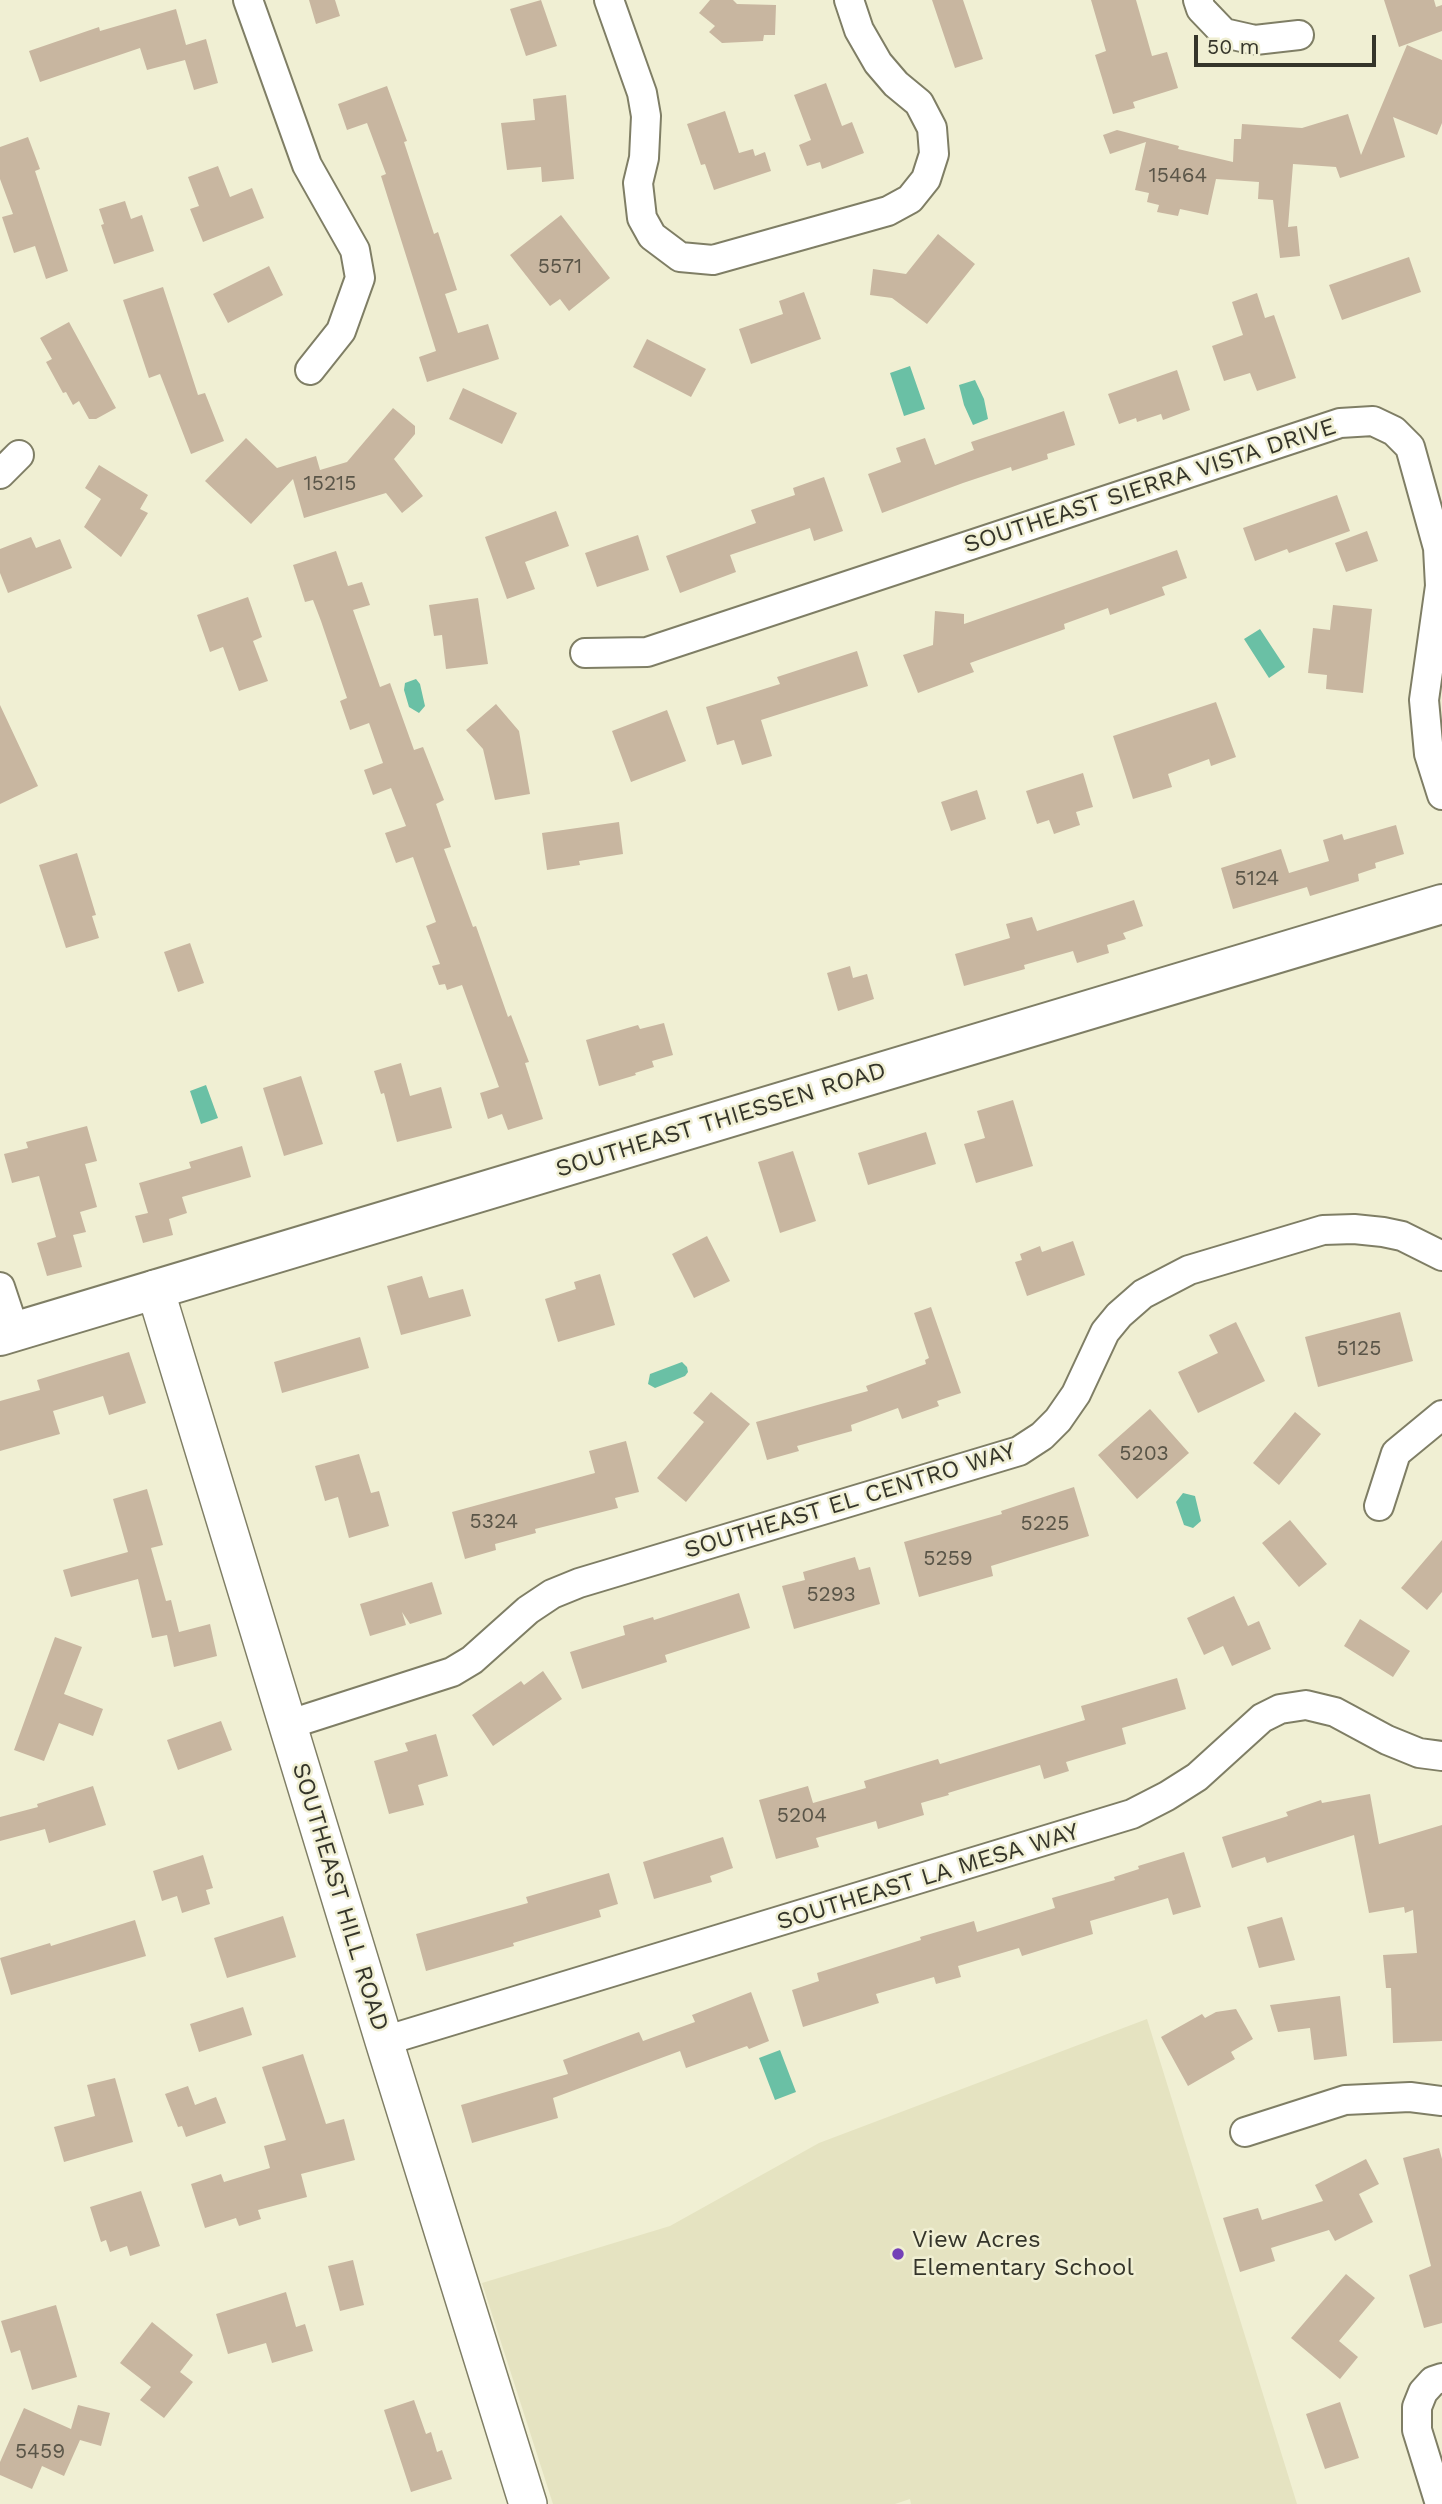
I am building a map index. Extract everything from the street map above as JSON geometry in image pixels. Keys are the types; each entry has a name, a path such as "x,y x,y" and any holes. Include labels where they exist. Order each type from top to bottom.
{"main road":[{"name":"SOUTHEAST THIESSEN ROAD","path":"7,1334 1442,904"}],"street":[{"path":"248,0 307,165 355,250 360,278 341,331 310,370"},
{"path":"609,0 642,93 646,116 644,158 638,183 642,218 652,236 680,257 713,260 888,211 910,199 926,179 934,154 932,128 919,103 896,84 878,63 859,30 849,0"},
{"path":"1198,0 1201,9 1224,33 1255,40 1299,35"},
{"name":"SOUTHEAST SIERRA VISTA DRIVE","path":"585,653 647,652 1340,423 1373,421 1394,431 1410,447 1438,548 1440,586 1424,700 1429,754 1442,795"},
{"name":"SOUTHEAST EL CENTRO WAY","path":"288,1725 452,1672 472,1660 528,1610 552,1594 579,1583 1019,1451 1042,1436 1058,1420 1076,1394 1105,1332 1119,1315 1143,1294 1189,1270 1323,1230 1354,1229 1402,1236 1442,1256"},
{"path":"0,1287 7,1334"},
{"name":"SOUTHEAST HILL ROAD","path":"155,1289 528,2504"},
{"path":"1379,1506 1396,1453 1442,1415"},
{"name":"SOUTHEAST LA MESA WAY","path":"384,2041 1132,1814 1197,1777 1262,1718 1280,1709 1306,1705 1335,1712 1387,1740 1419,1753 1442,1756"},
{"path":"1245,2132 1345,2100 1410,2097 1442,2101"},
{"path":"1440,2504 1417,2430 1417,2407 1423,2392 1433,2381 1442,2378"}],"shaded area":[{"name":"View Acres Elementary School","path":"1147,2019 1297,2504 911,2504 910,2499 895,2504 553,2504 482,2283 670,2226 819,2143"}],"water":[{"path":"910,366 925,409 904,416 890,373"},
{"path":"975,380 984,399 988,419 973,425 959,385"},
{"path":"1260,629 1285,667 1269,678 1244,639"},
{"path":"416,679 420,684 425,706 419,713 409,707 404,690 405,683"},
{"path":"206,1085 218,1118 201,1124 190,1091"},
{"path":"682,1362 687,1367 685,1376 655,1388 648,1384 650,1374"},
{"path":"1183,1493 1195,1496 1201,1521 1193,1528 1184,1525 1176,1502"},
{"path":"780,2050 796,2092 775,2100 759,2058"}],"building":[{"path":"309,0 335,0 340,16 316,24"},
{"path":"541,0 557,46 526,56 510,9"},
{"path":"710,0 776,5 775,35 764,35 763,41 722,43 709,32 715,26 699,13"},
{"path":"932,0 963,0 983,59 955,68"},
{"path":"1091,0 1136,0 1152,56 1167,52 1178,88 1133,102 1135,108 1113,114 1095,55 1106,51"},
{"path":"1384,0 1434,0 1436,7 1442,5 1442,31 1399,47"},
{"path":"176,9 186,45 206,39 218,83 194,90 185,60 147,70 140,48 40,82 29,51 99,27 100,31"},
{"path":"1407,45 1442,60 1442,123 1437,135 1393,117 1405,157 1340,178 1336,167 1293,164 1288,227 1297,226 1300,256 1280,258 1273,200 1258,199 1259,182 1216,179 1208,215 1180,209 1178,216 1157,212 1159,205 1147,202 1149,193 1135,190 1146,142 1110,154 1103,135 1117,130 1233,162 1234,139 1241,139 1242,124 1302,128 1348,114 1361,155"},
{"path":"826,83 842,126 852,122 864,153 822,169 820,162 807,166 799,145 811,140 794,95"},
{"path":"387,86 407,141 404,142 434,234 438,232 457,290 445,294 458,333 488,324 499,359 427,382 419,357 436,351 381,176 386,174 367,123 347,130 338,104"},
{"path":"566,95 574,179 542,182 541,167 507,170 501,123 535,120 533,99"},
{"path":"725,111 739,153 753,149 755,156 765,152 771,171 714,190 705,164 701,165 687,124"},
{"path":"28,137 40,169 35,171 68,271 46,279 35,246 14,253 2,217 13,214 0,179 0,147"},
{"path":"218,166 230,197 252,188 264,218 203,242 190,209 199,206 188,177"},
{"path":"125,201 131,219 142,215 154,251 114,264 101,225 104,224 99,209"},
{"path":"561,215 610,278 569,311 560,299 550,306 510,255"},
{"path":"938,234 975,264 927,324 892,298 870,295 873,269 906,274"},
{"path":"1409,257 1421,292 1342,320 1329,285"},
{"path":"269,266 283,295 228,323 213,294"},
{"path":"163,287 198,395 205,393 224,441 191,454 160,374 149,378 123,300"},
{"path":"804,292 821,339 751,364 739,329 783,314 779,301"},
{"path":"1257,293 1265,318 1274,315 1296,378 1257,391 1250,373 1224,381 1212,346 1243,335 1232,302"},
{"path":"69,322 116,408 96,419 89,419 79,401 73,405 46,362 52,359 40,338"},
{"path":"647,339 706,369 691,397 633,367"},
{"path":"1177,370 1190,410 1163,420 1161,414 1137,422 1136,418 1119,424 1108,394"},
{"path":"463,388 517,413 502,444 449,419"},
{"path":"393,408 415,426 415,434 394,459 423,496 402,513 386,493 304,518 293,479 251,524 205,481 246,438 277,468 316,456 320,470 347,462"},
{"path":"1064,411 1075,445 1047,454 1048,459 1012,471 1011,467 882,513 868,474 901,462 896,448 925,438 935,465 974,450 971,442"},
{"path":"99,465 148,495 140,509 148,513 121,557 84,527 101,499 85,488"},
{"path":"824,477 843,531 814,541 810,528 730,555 736,572 680,593 666,556 756,523 751,510 795,495 793,488"},
{"path":"1337,495 1350,531 1289,553 1287,549 1255,561 1243,528"},
{"path":"556,511 569,546 525,562 535,589 507,599 485,537"},
{"path":"1367,531 1378,561 1346,572 1335,543"},
{"path":"638,535 649,570 597,587 585,553"},
{"path":"31,537 36,548 60,539 72,568 8,593 0,573 0,549"},
{"path":"1177,550 1187,578 1162,587 1165,595 1110,615 1108,608 1064,624 1065,629 970,663 974,672 918,693 903,655 933,645 935,611 964,614 964,624"},
{"path":"336,551 348,586 362,582 370,605 353,610 380,687 390,683 414,750 423,747 444,800 436,804 451,847 444,849 473,927 476,926 508,1017 511,1015 529,1062 525,1063 543,1119 508,1130 502,1114 488,1119 480,1093 499,1087 462,985 447,990 445,984 439,985 432,966 440,964 426,926 436,922 413,857 396,863 385,833 406,826 391,788 373,795 364,770 383,763 369,723 350,730 340,701 347,698 321,621 313,600 305,602 293,565"},
{"path":"248,597 262,637 253,641 268,681 239,691 223,647 210,652 197,615"},
{"path":"478,598 488,664 446,669 442,635 434,636 429,605"},
{"path":"1333,605 1372,609 1363,693 1326,689 1327,675 1308,673 1313,628 1330,630"},
{"path":"857,651 868,686 761,720 772,756 742,765 734,740 717,745 706,707 780,684 777,677"},
{"path":"1216,702 1236,757 1211,766 1209,759 1168,774 1172,787 1133,799 1113,736"},
{"path":"496,704 519,731 530,794 495,800 483,749 466,730"},
{"path":"0,705 38,786 0,804"},
{"path":"667,710 686,761 631,782 612,731"},
{"path":"1083,773 1093,807 1076,812 1080,825 1054,834 1049,820 1037,824 1026,791"},
{"path":"977,790 986,819 951,831 941,802"},
{"path":"619,822 623,854 579,861 580,865 547,870 542,833"},
{"path":"1396,825 1404,854 1375,863 1376,868 1358,874 1359,881 1310,896 1307,887 1233,909 1221,868 1281,849 1289,873 1329,861 1323,840 1342,834 1344,840"},
{"path":"77,853 96,915 92,916 99,938 66,948 39,865"},
{"path":"1134,900 1143,926 1123,933 1126,939 1107,945 1109,953 1077,963 1073,951 1024,965 1025,969 964,986 955,954 1010,938 1006,924 1032,917 1037,931"},
{"path":"190,943 204,983 178,992 164,952"},
{"path":"850,966 853,978 867,974 874,999 838,1011 827,973"},
{"path":"664,1023 673,1055 652,1061 654,1067 635,1073 636,1075 599,1086 586,1040 638,1025 640,1029"},
{"path":"401,1063 410,1096 441,1087 452,1128 397,1142 384,1093 381,1094 374,1071"},
{"path":"301,1076 323,1144 284,1156 263,1088"},
{"path":"1013,1100 1033,1166 976,1183 964,1144 985,1138 977,1111"},
{"path":"87,1126 97,1161 85,1164 97,1207 80,1212 86,1232 73,1235 82,1267 47,1276 37,1243 56,1237 39,1176 12,1183 4,1154 28,1148 26,1142"},
{"path":"926,1132 936,1164 868,1185 858,1153"},
{"path":"242,1146 251,1177 182,1197 187,1213 169,1219 173,1235 143,1243 135,1216 148,1213 139,1183 191,1168 189,1162"},
{"path":"793,1151 816,1221 780,1233 758,1162"},
{"path":"707,1236 730,1281 694,1298 672,1254"},
{"path":"1073,1241 1085,1275 1027,1296 1015,1262 1022,1260 1020,1254 1040,1246 1042,1252"},
{"path":"600,1274 615,1325 558,1342 545,1299 576,1289 574,1282"},
{"path":"422,1276 429,1298 463,1289 471,1316 401,1335 387,1286"},
{"path":"931,1307 961,1393 937,1401 939,1406 902,1419 898,1408 851,1425 852,1431 797,1446 799,1451 767,1460 756,1422 868,1391 866,1386 926,1364 925,1360 929,1358 914,1313"},
{"path":"1400,1312 1413,1361 1318,1387 1305,1337"},
{"path":"1236,1322 1265,1381 1198,1413 1178,1372 1218,1353 1209,1335"},
{"path":"360,1337 369,1368 282,1393 274,1362"},
{"path":"129,1352 146,1403 109,1415 103,1396 53,1411 60,1434 0,1451 0,1401 40,1390 37,1380"},
{"path":"711,1392 750,1424 686,1502 657,1478 704,1422 693,1413"},
{"path":"1150,1409 1189,1453 1137,1499 1098,1455"},
{"path":"1295,1412 1321,1434 1279,1485 1253,1463"},
{"path":"626,1441 639,1492 615,1498 618,1508 535,1529 536,1533 495,1544 496,1550 465,1559 452,1512 595,1473 589,1451"},
{"path":"359,1454 371,1493 379,1491 389,1526 349,1538 338,1497 325,1501 315,1466"},
{"path":"1074,1487 1089,1536 991,1566 993,1576 919,1597 904,1542 1002,1514 1001,1511"},
{"path":"147,1489 163,1545 151,1548 166,1601 171,1600 179,1632 210,1624 217,1656 174,1667 167,1635 152,1638 138,1579 71,1597 63,1570 128,1552 113,1499"},
{"path":"1290,1520 1327,1564 1299,1587 1262,1543"},
{"path":"1442,1540 1442,1592 1427,1610 1401,1588"},
{"path":"855,1557 859,1570 870,1567 880,1604 794,1629 782,1586 805,1580 803,1572"},
{"path":"432,1582 442,1614 410,1624 402,1612 406,1625 370,1636 360,1604"},
{"path":"739,1593 750,1628 665,1655 667,1662 582,1689 570,1652 625,1635 623,1626 653,1617 654,1620"},
{"path":"1234,1596 1248,1626 1259,1621 1271,1649 1232,1666 1223,1646 1204,1655 1187,1618"},
{"path":"1360,1619 1410,1651 1393,1677 1344,1646"},
{"path":"55,1637 82,1647 64,1694 103,1709 93,1736 59,1723 44,1761 14,1750"},
{"path":"543,1671 562,1699 493,1746 472,1715 521,1681 524,1685"},
{"path":"1177,1678 1186,1709 1122,1728 1126,1744 1066,1762 1069,1771 1044,1779 1040,1765 921,1803 924,1815 878,1829 876,1821 816,1838 819,1847 776,1859 759,1800 808,1786 813,1803 866,1788 864,1781 938,1759 940,1764 1085,1720 1081,1706"},
{"path":"221,1721 232,1750 178,1770 167,1740"},
{"path":"436,1734 448,1776 418,1785 424,1805 389,1814 374,1761 408,1751 405,1743"},
{"path":"93,1786 106,1825 49,1843 45,1829 0,1841 0,1817 38,1807 37,1804"},
{"path":"1370,1794 1379,1844 1442,1825 1442,2041 1393,2043 1391,1988 1386,1988 1383,1955 1417,1953 1413,1910 1405,1913 1404,1907 1369,1913 1354,1835 1267,1863 1265,1857 1232,1868 1222,1837 1288,1816 1286,1812 1321,1800 1322,1803"},
{"path":"723,1837 733,1868 710,1876 712,1882 654,1899 643,1862"},
{"path":"1184,1852 1201,1907 1173,1915 1168,1898 1090,1921 1093,1934 1022,1956 1019,1948 958,1966 961,1977 936,1984 934,1977 876,1994 879,2003 803,2027 792,1990 819,1981 817,1973 974,1921 977,1932 1055,1908 1052,1898 1115,1880 1114,1877 1139,1869 1138,1866"},
{"path":"203,1855 213,1888 206,1890 210,1904 182,1913 177,1896 162,1901 153,1871"},
{"path":"609,1873 618,1904 599,1910 601,1917 426,1971 416,1934 528,1903 526,1897"},
{"path":"283,1916 296,1957 227,1978 214,1938"},
{"path":"1282,1917 1295,1960 1259,1968 1247,1927"},
{"path":"135,1920 146,1956 11,1995 0,1958 50,1943 51,1946"},
{"path":"751,1992 769,2041 686,2068 680,2051 553,2098 558,2118 472,2143 461,2105 568,2074 563,2060 639,2032 643,2041 695,2022 692,2015"},
{"path":"1340,1996 1347,2056 1314,2060 1310,2028 1278,2032 1270,2005"},
{"path":"243,2007 252,2035 199,2052 190,2024"},
{"path":"1236,2009 1253,2039 1231,2052 1235,2059 1188,2086 1161,2037 1202,2014 1205,2018 1216,2012"},
{"path":"303,2054 326,2124 344,2119 355,2160 301,2174 307,2197 258,2210 261,2219 239,2226 236,2218 205,2228 191,2184 221,2174 224,2182 270,2168 264,2146 286,2140 262,2067"},
{"path":"115,2078 133,2142 64,2162 54,2127 95,2116 87,2085"},
{"path":"188,2086 195,2105 216,2097 226,2123 186,2137 182,2126 178,2127 165,2094"},
{"path":"1439,2148 1442,2159 1442,2323 1424,2328 1409,2275 1431,2266 1403,2158"},
{"path":"1366,2159 1379,2184 1359,2194 1373,2222 1335,2241 1329,2230 1271,2248 1275,2261 1240,2272 1223,2218 1258,2208 1262,2220 1323,2201 1315,2185"},
{"path":"141,2191 160,2246 130,2256 127,2246 110,2252 106,2240 101,2242 90,2207"},
{"path":"353,2260 364,2305 340,2311 328,2266"},
{"path":"1346,2274 1375,2298 1339,2341 1358,2357 1340,2379 1291,2338"},
{"path":"286,2292 296,2327 305,2324 313,2351 272,2363 266,2343 228,2354 216,2314"},
{"path":"56,2305 77,2377 32,2390 20,2350 11,2353 1,2321"},
{"path":"152,2322 193,2355 180,2372 193,2382 164,2418 140,2400 151,2387 120,2363"},
{"path":"414,2400 426,2434 431,2432 437,2452 442,2450 452,2479 411,2492 384,2410"},
{"path":"1340,2402 1359,2458 1325,2469 1306,2414"},
{"path":"78,2405 110,2413 101,2446 80,2440 64,2476 42,2466 32,2489 0,2475 0,2462 24,2408 71,2429"}],"place":[{"name":"View Acres Elementary School","path":"898,2254"}]}
